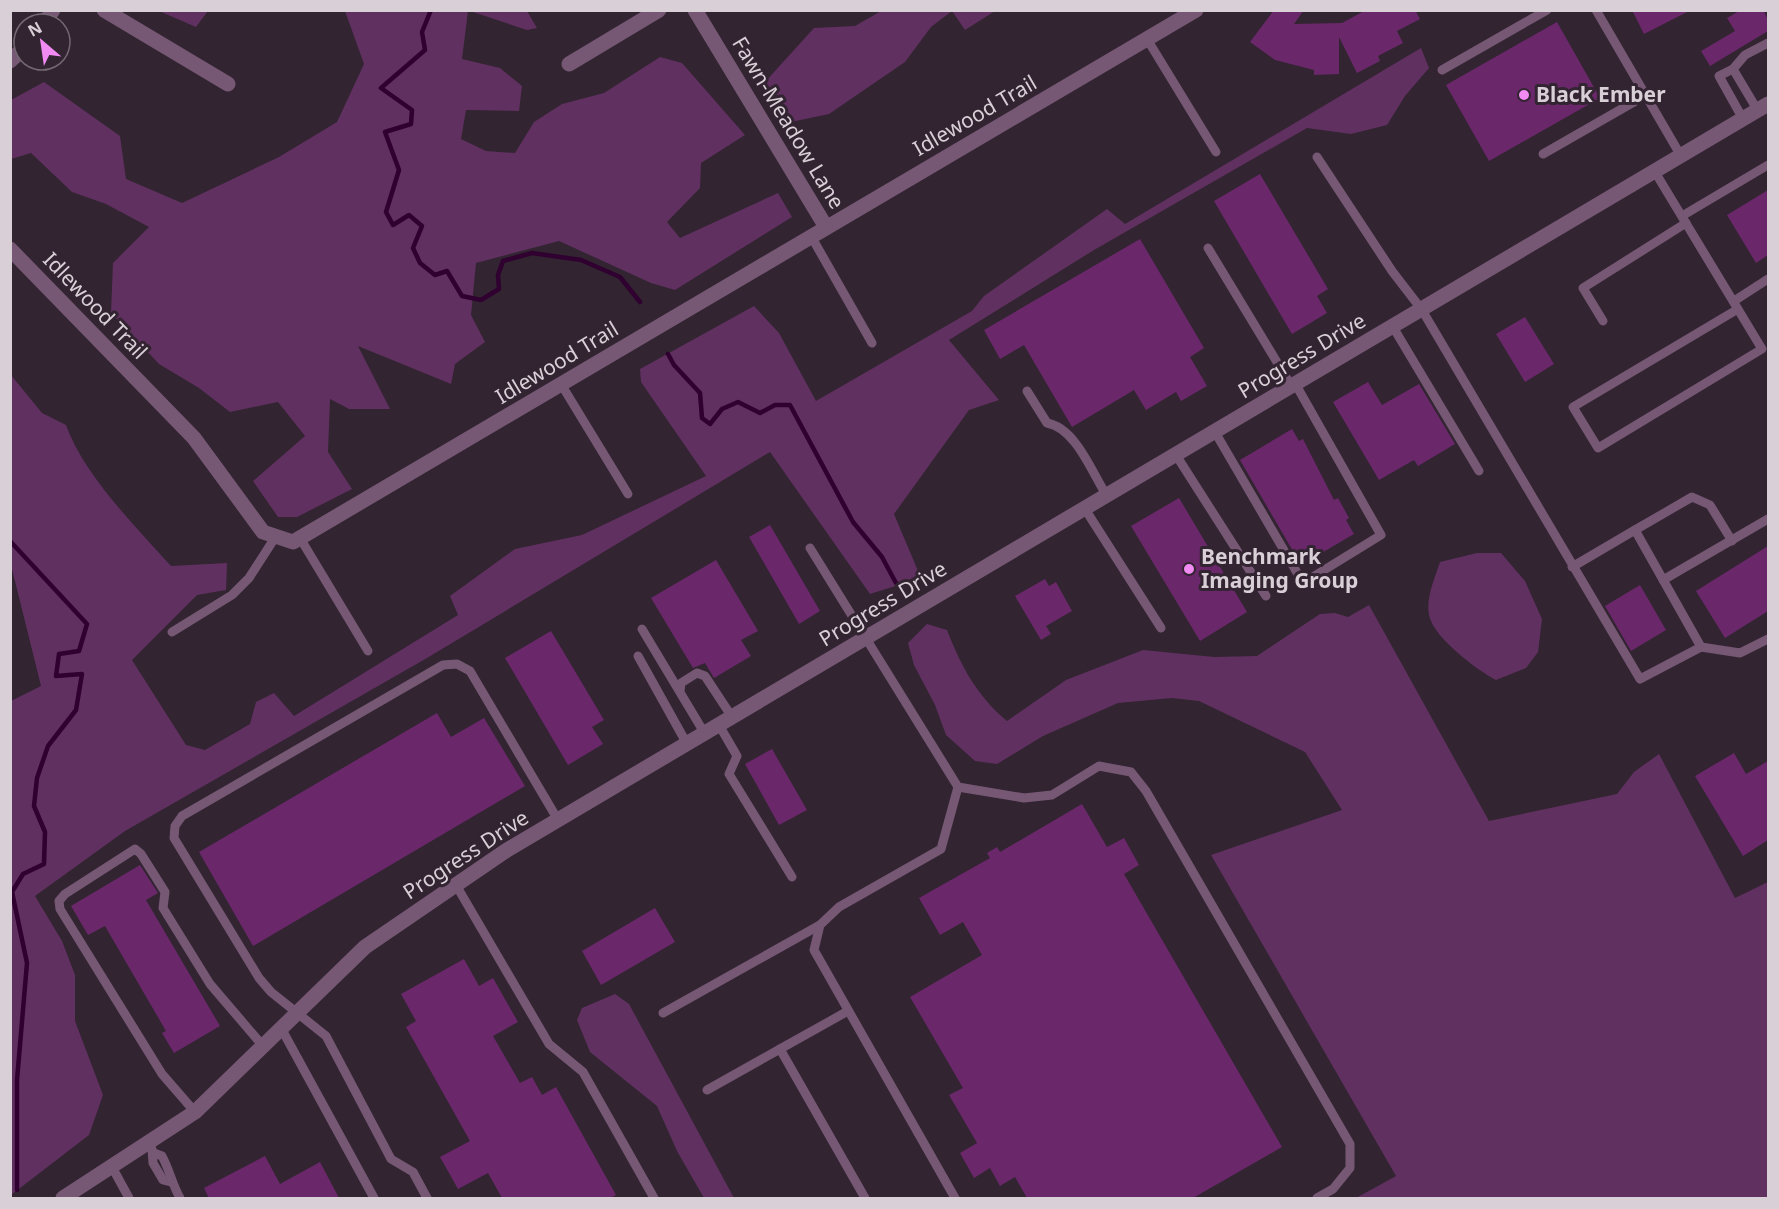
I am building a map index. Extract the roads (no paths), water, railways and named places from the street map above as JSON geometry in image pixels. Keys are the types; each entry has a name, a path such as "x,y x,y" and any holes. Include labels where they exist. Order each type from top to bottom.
{"street":[{"path":"104,10 228,84"},
{"path":"569,64 659,10"},
{"name":"Fawn-Meadow Lane","path":"695,10 826,227"},
{"name":"Idlewood Trail","path":"300,538 1196,10"},
{"name":"Progress Drive","path":"63,1198 112,1167 151,1148 195,1112 365,947 456,885 558,820 1763,107"},
{"name":"Idlewood Trail","path":"10,249 194,438 263,532 276,536"},
{"path":"276,536 293,542 300,538"}],"lane":[{"path":"1442,70 1547,10"},
{"path":"1596,10 1681,156"},
{"path":"1147,39 1216,152"},
{"path":"1743,119 1719,76 1733,69 1745,56 1768,43"},
{"path":"1733,69 1763,107"},
{"path":"1543,154 1646,95"},
{"path":"1317,157 1392,272 1422,310 1640,679 1701,647 1740,653 1768,639"},
{"path":"1603,321 1583,288 1768,165"},
{"path":"1655,172 1736,305 1762,349 1598,448 1573,407 1736,305 1768,279"},
{"path":"811,236 872,343"},
{"path":"1208,248 1294,386 1382,535 1303,583 1215,432"},
{"path":"1393,327 1479,471"},
{"path":"561,384 628,494"},
{"path":"1027,391 1047,423 1059,425 1070,436 1107,496"},
{"path":"1176,455 1266,596"},
{"path":"1572,567 1692,497 1710,505 1732,541"},
{"path":"1085,509 1161,628"},
{"path":"1663,580 1768,519"},
{"path":"1635,531 1701,647"},
{"path":"172,632 232,595 249,578 276,536"},
{"path":"300,538 368,651"},
{"path":"663,1013 820,925 839,907 941,849 958,787 810,548"},
{"path":"642,629 705,734"},
{"path":"638,656 687,744"},
{"path":"427,1198 413,1172 391,1159 326,1036 258,978 174,838 175,826 182,816 443,665 457,664 470,672 558,820"},
{"path":"680,691 681,683 697,673 705,676 726,721 737,756 729,774 792,877"},
{"path":"958,787 1024,798 1052,795 1099,766 1131,772 1146,791 1350,1144 1350,1168 1333,1189 1317,1198"},
{"path":"195,1112 162,1074 60,909 60,902 66,894 135,849 141,854 165,892 163,908 210,984 263,1046"},
{"path":"456,885 549,1044 583,1072 654,1198"},
{"path":"820,925 814,950 955,1198"},
{"path":"707,1090 848,1011"},
{"path":"281,1028 374,1198"},
{"path":"780,1049 865,1198"},
{"path":"151,1148 162,1156 172,1173 171,1182 180,1198"},
{"path":"112,1167 129,1198"}],"waterway":[{"path":"431,10 422,32 425,50 381,88 412,110 411,124 385,132 399,170 386,212 393,225 409,215 422,226 413,248 420,263 435,275 447,271 462,296 481,300 499,289 498,275 503,261 532,253 581,260 620,277 640,302"},
{"path":"668,354 674,365 700,393 702,418 710,424 722,409 738,402 760,413 775,405 790,405 853,522 882,557 896,583"},
{"path":"10,541 87,624 79,651 59,654 56,676 82,674 76,710 48,746 37,778 34,806 45,832 44,864 23,874 12,892 27,963 17,1080 17,1190"}],"place":[{"name":"Black Ember","path":"1524,95"},
{"name":"Benchmark Imaging Group","path":"1189,569"}]}
